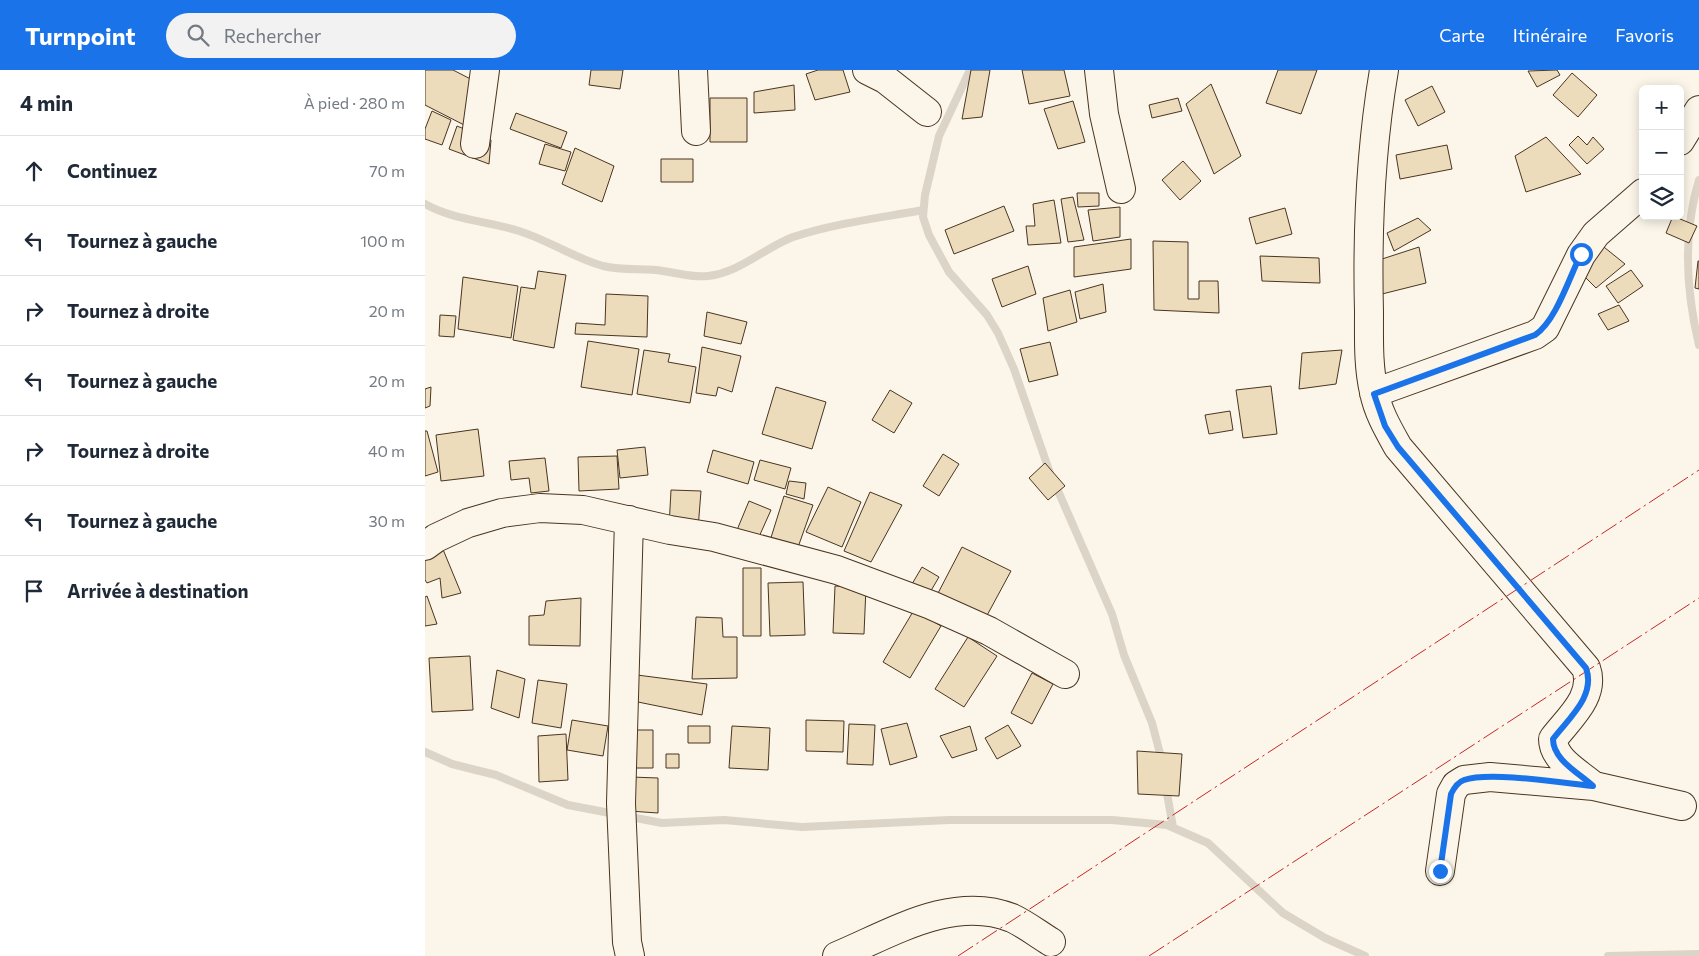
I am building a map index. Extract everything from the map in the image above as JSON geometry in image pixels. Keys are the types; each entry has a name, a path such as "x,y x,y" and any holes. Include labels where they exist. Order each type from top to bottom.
{"street":[{"path":"475,144 485,70"},
{"path":"693,70 695,131"},
{"path":"867,70 885,79 927,112"},
{"path":"1099,70 1104,114 1121,189"},
{"path":"1384,70 1378,105 1368,264 1370,372 1374,394 1385,426 1398,447 1586,668 1589,678 1589,689 1553,739 1553,748 1557,756 1593,786"},
{"path":"1684,134 1699,110"},
{"path":"1374,394 1535,335 1545,328 1581,254 1596,234 1639,196"},
{"path":"425,546 436,538 468,523 502,513 540,508 583,510 670,530 724,539 837,570 931,605 989,631 1065,674"},
{"path":"629,520 621,803 627,942 630,956"},
{"path":"1440,871 1451,794 1456,785 1464,780 1490,777 1593,786 1682,806"},
{"path":"837,956 929,917 977,910 1013,919 1051,942"}],"building":[{"path":"425,70 453,70 494,91 472,129 425,105"},
{"path":"591,70 623,70 620,89 589,85"},
{"path":"818,70 843,70 850,92 815,100 806,74"},
{"path":"971,70 990,70 982,117 962,119"},
{"path":"1022,70 1064,70 1070,96 1029,104"},
{"path":"1278,70 1317,70 1301,114 1266,103"},
{"path":"1557,70 1560,75 1537,87 1528,71"},
{"path":"1572,73 1597,95 1578,117 1553,95"},
{"path":"1211,84 1241,156 1214,174 1186,104"},
{"path":"794,85 795,110 754,113 754,92"},
{"path":"1432,86 1445,112 1418,126 1405,100"},
{"path":"710,98 747,98 747,142 710,142"},
{"path":"1178,98 1182,111 1152,118 1149,105"},
{"path":"1073,101 1085,142 1058,149 1044,109"},
{"path":"432,111 451,120 442,145 425,139 425,129"},
{"path":"516,113 567,132 561,148 510,129"},
{"path":"457,126 491,140 489,164 449,149"},
{"path":"1578,136 1587,145 1593,137 1604,149 1587,164 1569,145"},
{"path":"1546,137 1581,174 1526,192 1515,156"},
{"path":"545,144 571,152 565,171 539,164"},
{"path":"1447,145 1452,169 1400,179 1396,155"},
{"path":"575,148 614,166 602,202 562,184"},
{"path":"661,159 693,159 693,182 661,182"},
{"path":"1183,161 1201,181 1180,200 1162,180"},
{"path":"1077,193 1099,193 1099,206 1078,207"},
{"path":"1073,197 1084,240 1068,242 1061,199"},
{"path":"1054,200 1061,243 1028,245 1026,226 1035,226 1033,204"},
{"path":"1004,206 1014,231 954,254 945,230"},
{"path":"1120,207 1120,237 1093,241 1088,210"},
{"path":"1285,208 1292,234 1256,244 1249,218"},
{"path":"1418,218 1431,230 1394,251 1387,233"},
{"path":"1671,220 1683,220 1697,226 1689,243 1666,233"},
{"path":"1131,239 1131,269 1074,277 1074,247"},
{"path":"1594,239 1625,264 1596,288 1580,272"},
{"path":"1153,241 1188,242 1188,299 1199,299 1199,281 1218,281 1219,313 1154,310"},
{"path":"1419,247 1426,283 1382,294 1379,260"},
{"path":"1260,256 1319,258 1320,283 1262,281"},
{"path":"1699,261 1699,289 1695,288"},
{"path":"1028,266 1036,294 1002,307 992,279"},
{"path":"1631,270 1643,286 1618,303 1606,286"},
{"path":"538,271 566,275 554,348 513,340 521,287 535,289"},
{"path":"463,277 518,286 511,338 458,329"},
{"path":"1103,284 1106,312 1080,319 1075,292"},
{"path":"1070,290 1077,322 1048,331 1043,298"},
{"path":"606,294 648,296 647,337 575,334 576,323 605,325"},
{"path":"1619,305 1629,321 1608,330 1598,314"},
{"path":"707,312 747,322 741,344 704,336"},
{"path":"440,315 456,316 454,337 439,336"},
{"path":"588,341 639,349 632,395 581,387"},
{"path":"1050,342 1058,375 1029,382 1020,349"},
{"path":"702,347 741,356 732,392 718,387 716,396 696,393"},
{"path":"644,350 670,354 668,362 696,367 690,403 637,394"},
{"path":"1342,350 1336,384 1299,389 1302,353"},
{"path":"1271,386 1277,434 1243,438 1236,390"},
{"path":"431,387 430,406 425,408 425,389"},
{"path":"776,387 826,402 812,449 762,434"},
{"path":"890,390 912,403 894,433 872,420"},
{"path":"1230,411 1233,430 1209,434 1205,415"},
{"path":"478,429 484,476 441,481 436,435"},
{"path":"425,431 427,431 438,472 425,476"},
{"path":"645,447 648,475 620,478 617,450"},
{"path":"713,450 754,462 748,484 707,472"},
{"path":"943,454 959,464 939,496 923,486"},
{"path":"617,456 619,489 579,491 578,457"},
{"path":"545,458 549,491 531,493 529,478 511,480 509,461"},
{"path":"760,460 791,468 785,489 754,480"},
{"path":"1045,463 1065,486 1048,500 1029,478"},
{"path":"789,481 806,483 804,499 786,494"},
{"path":"828,487 861,502 842,547 806,532"},
{"path":"671,490 701,491 698,529 669,527"},
{"path":"870,492 902,505 871,562 844,551"},
{"path":"784,496 813,505 797,550 769,544"},
{"path":"749,501 771,510 758,539 737,530"},
{"path":"442,547 461,593 442,598 440,578 427,583 425,580 425,553"},
{"path":"962,547 1011,571 984,621 936,597"},
{"path":"922,567 939,577 929,594 912,584"},
{"path":"743,568 761,568 761,636 743,636"},
{"path":"803,582 805,635 770,636 768,583"},
{"path":"835,586 866,587 864,634 833,633"},
{"path":"427,596 437,624 425,626 425,597"},
{"path":"581,598 580,646 529,645 529,616 544,615 546,601"},
{"path":"914,610 941,626 910,678 883,662"},
{"path":"696,617 722,618 723,637 737,637 737,678 692,679"},
{"path":"968,637 997,656 964,707 935,689"},
{"path":"470,656 473,710 432,712 429,658"},
{"path":"497,670 525,679 519,718 491,708"},
{"path":"1032,673 1053,684 1032,724 1011,713"},
{"path":"637,675 707,684 702,715 633,701"},
{"path":"538,680 567,684 561,728 532,723"},
{"path":"572,720 608,726 603,756 567,750"},
{"path":"806,720 844,721 843,752 806,751"},
{"path":"907,723 917,757 890,765 881,729"},
{"path":"849,724 875,725 873,765 847,764"},
{"path":"1008,725 1021,746 997,759 985,738"},
{"path":"688,726 710,726 710,743 688,743"},
{"path":"732,726 770,728 768,770 729,768"},
{"path":"970,726 977,750 952,758 940,736"},
{"path":"619,730 653,730 653,768 619,768"},
{"path":"566,734 568,780 539,782 538,736"},
{"path":"1137,751 1182,754 1179,796 1138,794"},
{"path":"666,754 679,754 679,768 666,768"},
{"path":"631,777 658,778 658,813 629,811"}],"waterway":[{"path":"970,70 939,136 925,195 923,217 929,235 949,272 987,315 998,333 1014,369 1050,473"},
{"path":"1699,180 1690,221 1688,262 1691,304 1699,345"},
{"path":"425,204 447,214 519,231 603,266 655,270 691,276 708,276 730,270 782,242 809,232 841,224 923,210"},
{"path":"1055,484 1112,614 1124,655 1152,723 1162,761"},
{"path":"425,752 452,764 496,775 568,805 662,823 724,820 802,827 949,820 1112,820 1167,825 1208,843 1283,913 1325,938 1365,956"},
{"path":"1166,788 1173,827"},
{"path":"1608,956 1699,954"}],"power":[{"path":"958,956 1699,470"},
{"path":"1149,956 1699,598"}],"route":[{"path":"1440,871 1451,794 1456,785 1464,780 1490,777 1593,786 1557,756 1553,748 1553,739 1589,689 1589,678 1586,668 1398,447 1385,426 1374,394 1535,335 1545,328 1551,318 1581,254"}]}
